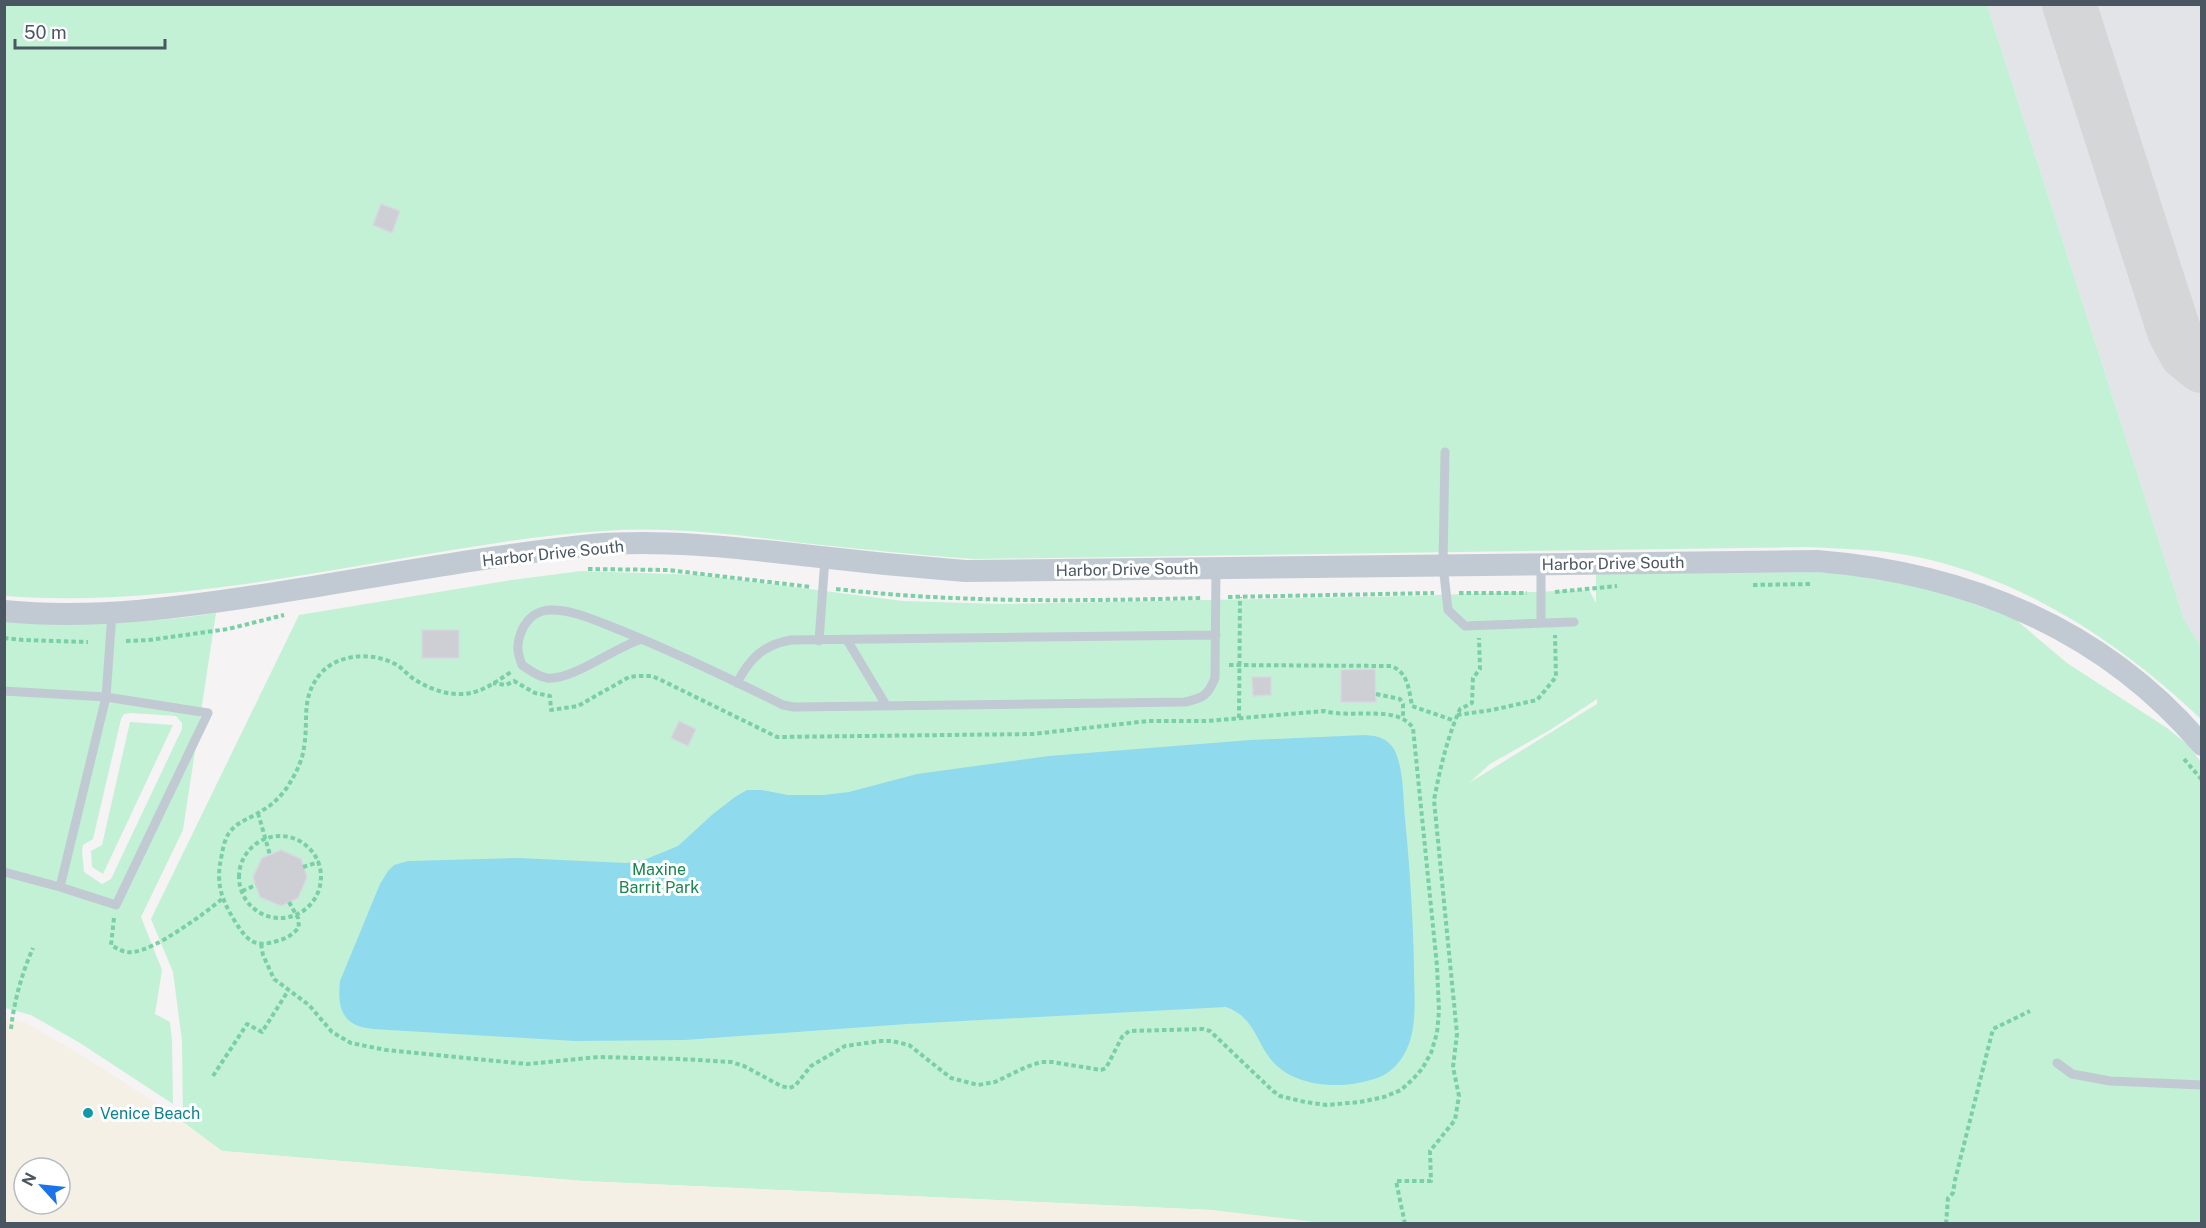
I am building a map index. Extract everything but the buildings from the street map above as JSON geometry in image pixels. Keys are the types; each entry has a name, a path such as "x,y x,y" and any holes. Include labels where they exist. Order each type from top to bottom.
{"street":[{"name":"Harbor Drive South","path":"4,611 112,613 184,607 540,551 629,544 713,546 965,571 1817,561 1875,567 1938,580 2010,605 2081,641 2138,681 2202,745"}],"lane":[{"path":"1445,452 1443,565 1448,610 1465,626 1574,622"},
{"path":"819,641 825,558"},
{"path":"1541,564 1541,623"},
{"path":"642,639 627,643 563,677 546,678 522,665 517,642 533,615 553,609 574,614 642,639 783,705 1185,702 1197,700 1209,693 1215,678 1216,568"},
{"path":"60,887 106,697 112,613"},
{"path":"737,683 745,668 764,649 774,643 790,640 1216,635"},
{"path":"847,640 886,705"},
{"path":"4,690 106,697 208,713 116,905 4,872"},
{"path":"2057,1063 2072,1074 2110,1081 2202,1085"}],"path":[{"path":"580,569 668,570 903,597 983,600 1541,593 1625,586"},
{"path":"1745,585 1812,584"},
{"path":"1239,718 1240,597"},
{"path":"126,641 228,629 294,613"},
{"path":"1458,715 1537,700 1556,677 1556,622"},
{"path":"1405,1224 1396,1181 1431,1181 1430,1151 1455,1120 1459,1096 1453,1067 1457,1034 1434,800 1440,768 1455,721 1460,709 1472,703 1473,678 1480,669 1479,625"},
{"path":"4,638 88,642"},
{"path":"289,902 299,927 295,933 280,941 261,944 247,939 222,899 219,889 219,870 226,838 230,831 240,822 275,801 300,764 304,747 305,711 308,698 323,671 336,663 357,657 372,656 394,663 419,682 445,693 459,694 480,692 522,665"},
{"path":"1216,665 1391,666 1406,677 1413,706 1455,721"},
{"path":"261,944 263,955 274,980 309,1005 332,1032 351,1042 386,1050 507,1063 545,1063 599,1057 731,1062 744,1065 781,1086 789,1088 795,1086 812,1066 845,1046 892,1041 909,1045 951,1078 978,1085 995,1082 1041,1062 1101,1070 1106,1068 1122,1037 1129,1030 1203,1029 1217,1036 1265,1085 1280,1096 1327,1105 1360,1102 1384,1097 1401,1090 1422,1069 1431,1053 1437,1034 1439,1011 1437,966 1413,728 1408,720 1403,718 1386,714 1341,715 1324,711 1207,721 1148,721 1052,733 777,737 652,676 628,677 578,706 551,710 550,696 535,693 514,681 506,685 493,683"},
{"path":"1376,694 1400,699 1403,704 1403,718"},
{"path":"2180,755 2202,780"},
{"path":"258,813 270,855"},
{"path":"277,836 298,839 314,853 318,862 321,882 318,893 305,909 296,915 285,917 264,915 254,909 242,891 240,870 243,859 249,850 267,838 277,836"},
{"path":"303,867 318,862"},
{"path":"242,891 256,885"},
{"path":"116,905 111,945 124,952 135,952 166,937 222,899"},
{"path":"11,1029 26,963 33,948"},
{"path":"213,1076 247,1024 262,1032 288,991"},
{"path":"1946,1224 1948,1198 1953,1193 1993,1029 2030,1011"}],"shaded area":[{"path":"1987,5 2201,5 2201,647 2184,619"}],"green space":[{"path":"4,5 1987,5 2184,619 2201,647 2201,719 2131,659 2053,609 2012,588 1970,571 1925,559 1852,549 1806,547 974,559 703,532 628,530 584,532 527,539 285,578 173,593 61,598 5,596"},
{"name":"Maxine Barrit Park","path":"581,571 699,575 903,601 1000,604 1589,590 1596,603 1596,574 1817,572 1847,574 1936,590 2015,619 2067,663 2167,728 2187,744 2201,762 2201,1223 1324,1224 1211,1210 583,1181 222,1151 183,1122 182,1041 173,972 151,919 299,615","holes":["1597,699 1597,704 1469,783 1490,764 1550,730"]},
{"path":"216,613 183,830 141,917 162,970 155,1014 170,1022 173,1104 80,1043 31,1015 5,1008 4,621 110,622","holes":["131,713 176,716 182,723 182,729 111,879 102,884 84,872 82,851 83,845 93,839 121,719 124,714"]},
{"path":"130,722 173,725 103,874 92,867 91,851 102,845"}],"sand":[{"name":"Venice Beach","path":"4,1017 26,1023 75,1051 159,1105 222,1151 583,1181 1211,1210 1324,1223 5,1223"}],"water":[{"path":"1365,735 1386,740 1395,751 1400,767 1414,950 1415,996 1410,1041 1396,1065 1374,1079 1347,1085 1332,1085 1317,1084 1290,1075 1269,1057 1248,1022 1226,1007 907,1024 684,1040 575,1041 373,1029 355,1024 344,1015 341,1008 340,981 380,884 394,865 408,861 518,858 626,863 644,860 678,846 713,814 747,790 762,790 788,795 824,795 849,792 917,774 1049,756 1250,740"}],"taxiway":[{"path":"2069,4 2174,331 2186,353 2202,366"}],"place":[{"name":"Venice Beach","path":"88,1113"}]}
